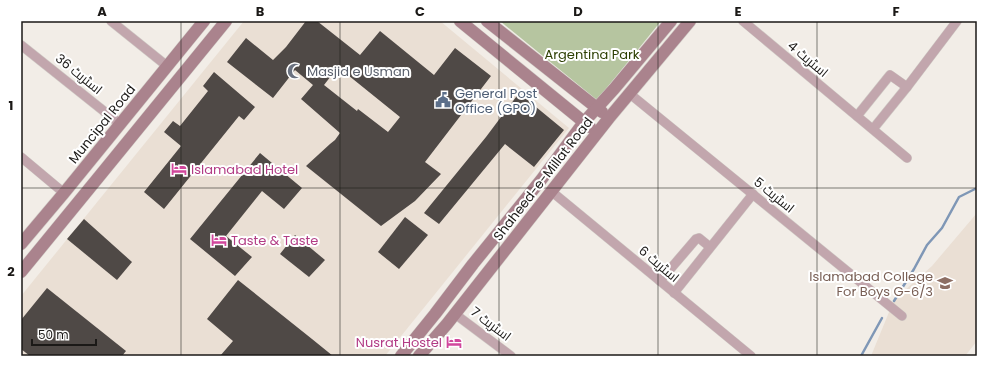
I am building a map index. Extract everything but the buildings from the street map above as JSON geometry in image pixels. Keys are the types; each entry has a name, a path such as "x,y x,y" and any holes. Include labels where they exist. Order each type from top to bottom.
{"street":[{"path":"111,21 167,66"},
{"name":"Muncipal Road","path":"21,244 26,230 64,192 204,21"},
{"path":"21,272 226,21"},
{"path":"460,21 597,133"},
{"path":"487,21 609,118"},
{"name":"Shaheed-e-Millat Road","path":"401,356 541,180 584,122 671,21"},
{"name":"Shaheed-e-Millat Road","path":"419,356 455,314 609,118 690,21"},
{"name":"اسٹریٹ 4","path":"743,21 907,158"},
{"path":"873,129 957,21"},
{"name":"اسٹریٹ 36","path":"21,45 120,124"},
{"path":"522,72 534,58"},
{"path":"857,116 890,75 907,87"},
{"name":"اسٹریٹ 5","path":"630,94 902,316"},
{"path":"21,157 64,192"},
{"name":"اسٹریٹ 6","path":"551,191 751,356"},
{"path":"674,293 753,194"},
{"path":"26,230 44,244"},
{"path":"660,281 696,239 700,238 710,247"},
{"path":"21,244 34,255"},
{"path":"435,314 447,324"},
{"name":"اسٹریٹ 7","path":"455,314 510,356"}],"shaded area":[{"path":"244,21 440,21 569,128 385,356 21,356 21,296"},
{"name":"Islamabad College For Boys G-6/3","path":"977,213 977,341 965,356 871,356 894,300 932,266"}],"green space":[{"name":"Argentina Park","path":"500,21 661,21 597,100"}],"waterway":[{"path":"894,301 927,245 942,228 959,197 977,188"},
{"path":"861,356 882,318"}],"place":[{"name":"Masjid e Usman","path":"295,71"},
{"name":"General Post Office (GPO)","path":"443,100"},
{"name":"Islamabad Hotel","path":"179,169"},
{"name":"Taste & Taste","path":"219,240"},
{"name":"Islamabad College For Boys G-6/3","path":"945,283"},
{"name":"Nusrat Hostel","path":"454,342"}]}
